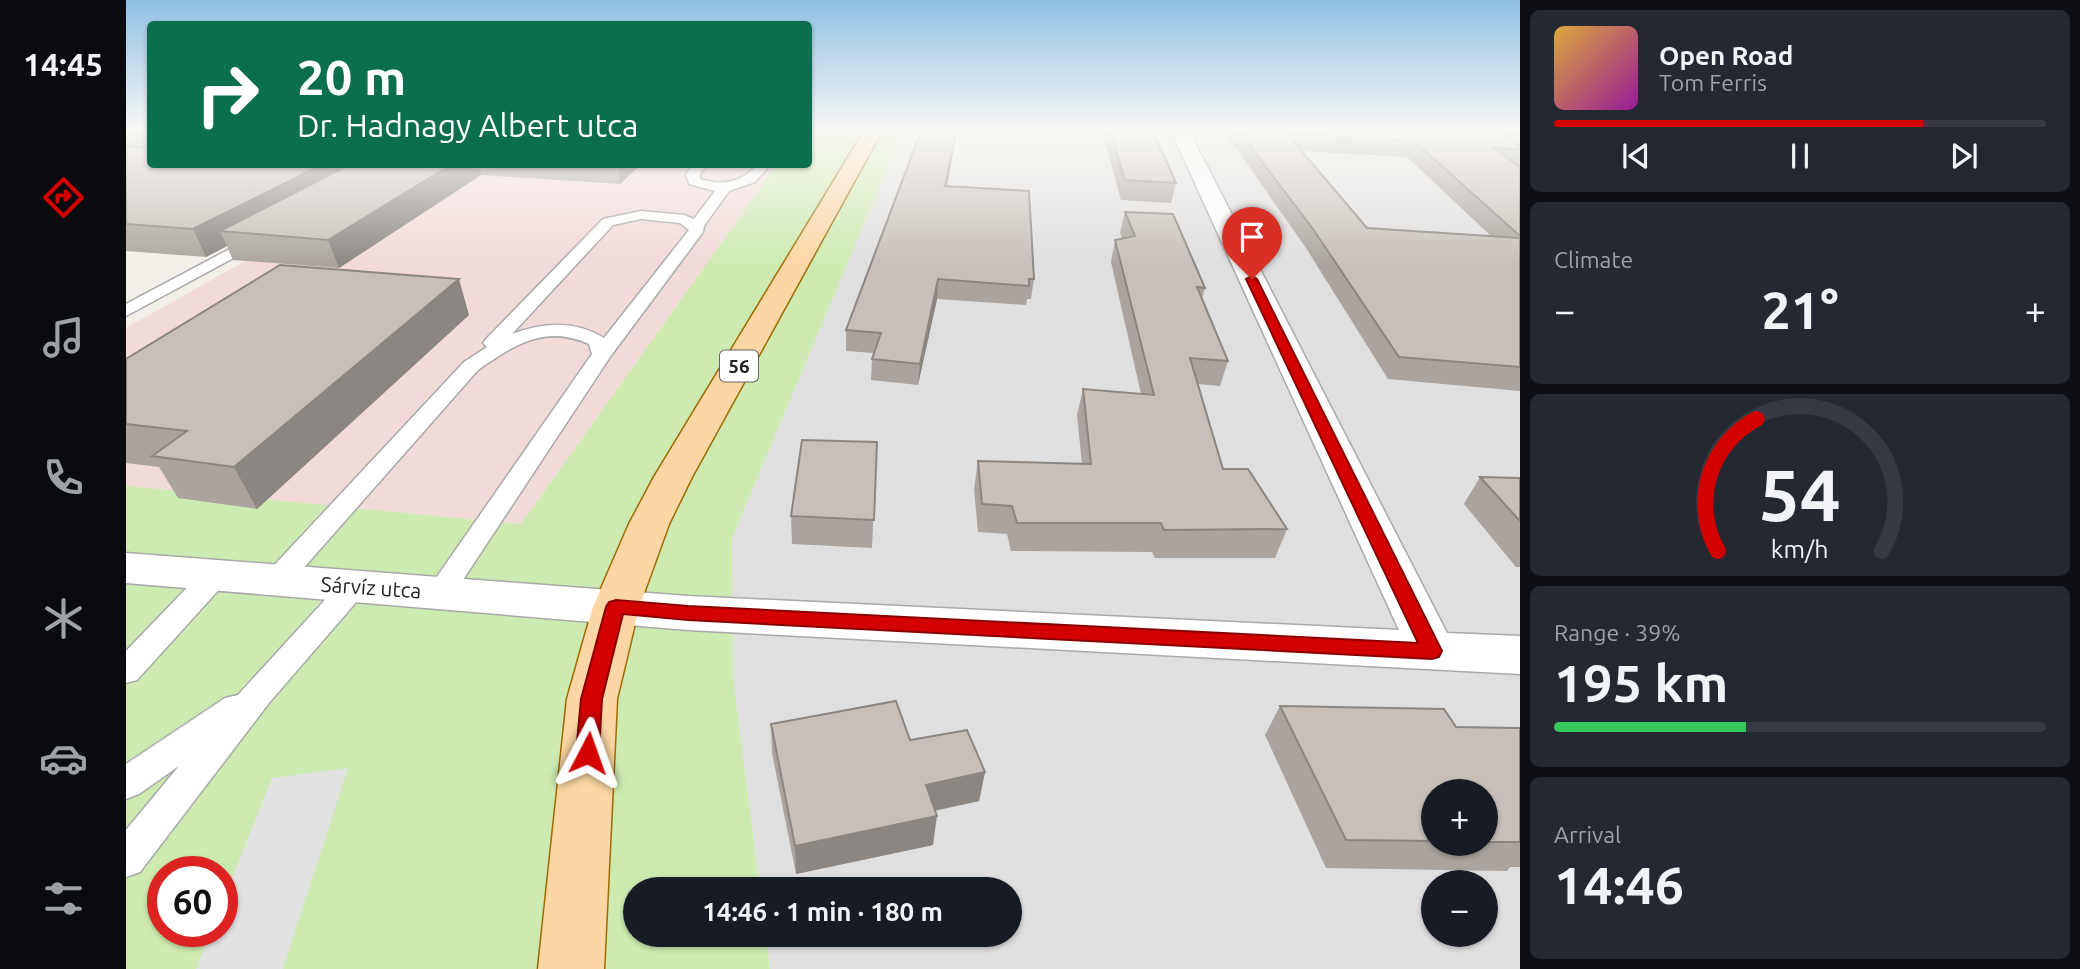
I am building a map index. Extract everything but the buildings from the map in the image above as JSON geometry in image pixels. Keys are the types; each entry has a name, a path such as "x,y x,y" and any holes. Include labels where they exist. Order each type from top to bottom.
{"main road":[{"name":"56","path":"570,969 592,699 616,607 649,524 673,477 847,176"}],"street":[{"path":"1202,176 1432,651"},
{"name":"Sárvíz utca","path":"126,568 440,591 688,613 1520,655"}],"lane":[{"path":"693,176 694,181 724,188 739,186 755,176"},
{"path":"695,228 724,188"},
{"path":"276,580 471,366 608,222 641,215 684,219 698,229 602,354 440,591"},
{"path":"126,311 273,231"},
{"path":"471,366 510,339 540,330 580,331 597,341 602,354"},
{"path":"126,671 215,576"},
{"path":"126,859 258,694 354,586"},
{"path":"126,783 258,694"}],"shaded area":[{"path":"396,176 769,176 521,524 126,486 126,328"},
{"path":"884,176 1520,176 1520,969 770,969 767,947 1022,947 1022,877 758,877 733,677 732,538"},
{"path":"348,768 283,969 196,969 205,947 238,947 238,863 272,778"}],"green space":[{"path":"769,176 884,176 732,538 733,677 758,877 623,877 623,947 767,947 770,969 126,969 126,486 521,524"}],"route":[{"path":"588,753 592,699 616,607 688,613 1432,651 1252,279"}]}
